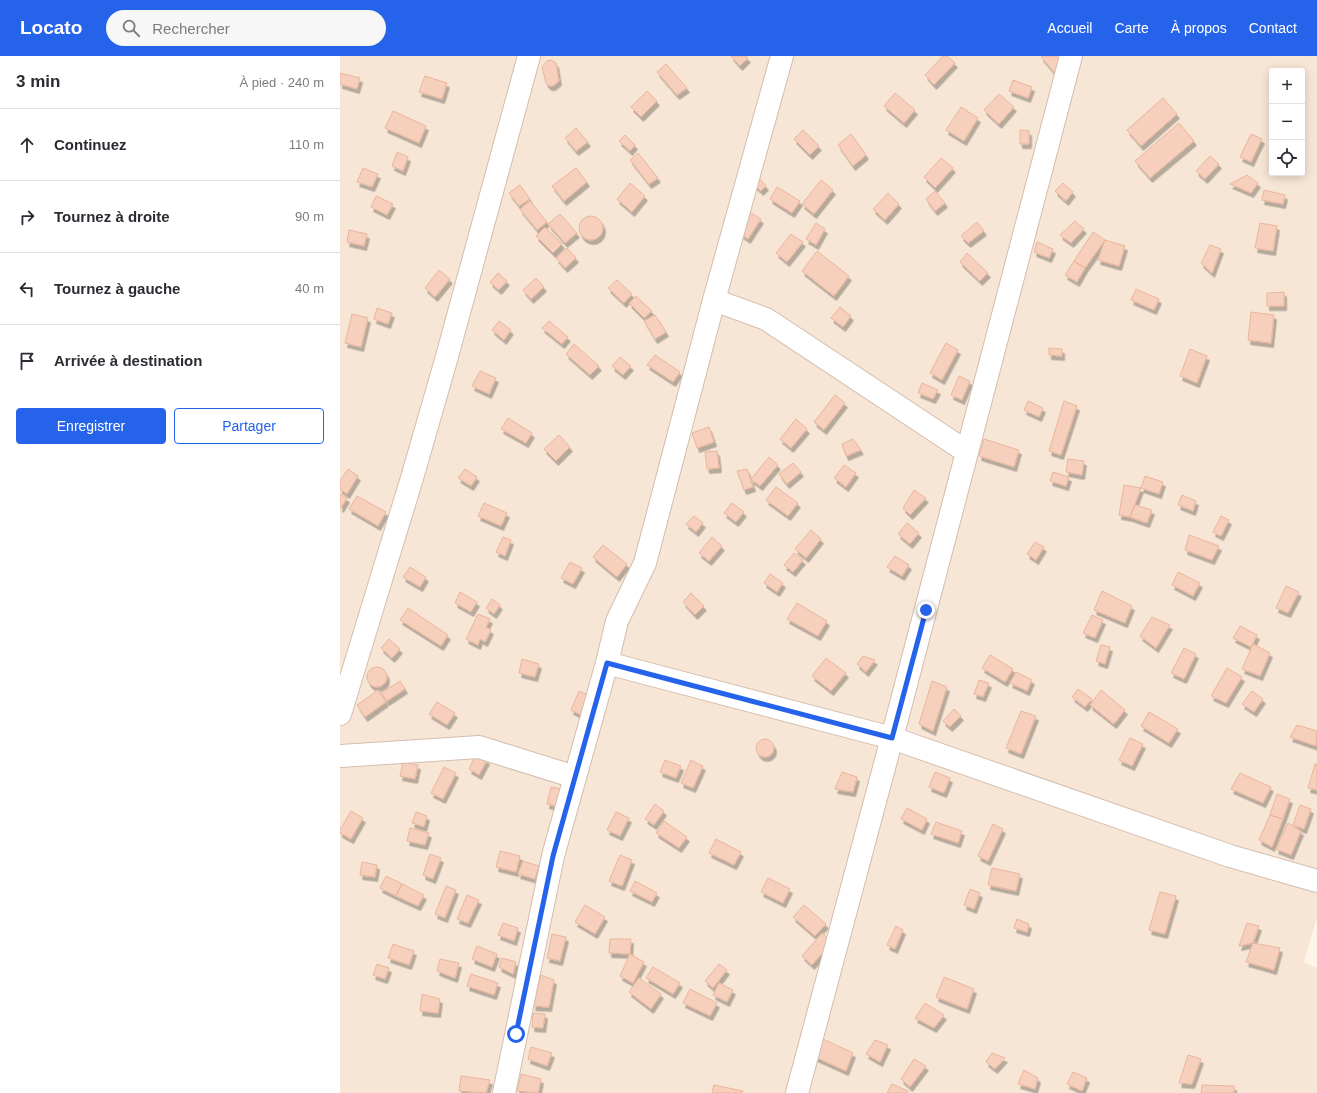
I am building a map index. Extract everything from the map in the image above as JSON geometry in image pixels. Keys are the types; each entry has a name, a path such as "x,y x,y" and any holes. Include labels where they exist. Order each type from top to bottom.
{"street":[{"path":"340,714 440,382 529,56"},
{"path":"504,1093 553,856 607,663 616,621 646,563 714,300 782,56"},
{"path":"797,1093 1071,56"},
{"path":"714,300 766,319 967,452"},
{"path":"607,663 892,738 1230,856 1317,881"},
{"path":"340,756 479,747 575,777"}],"shaded area":[{"path":"340,56 1317,56 1317,917 1304,962 1317,968 1317,1093 340,1093"}],"building":[{"path":"731,56 746,56 748,58 740,66"},
{"path":"943,56 947,56 955,63 934,85 925,75"},
{"path":"1056,56 1064,64 1055,73 1041,57"},
{"path":"551,60 556,63 559,81 553,86 549,86 546,83 542,67 547,61"},
{"path":"666,64 687,88 677,95 657,72"},
{"path":"340,73 360,78 357,89 340,84"},
{"path":"425,76 447,83 442,99 419,92"},
{"path":"1013,80 1032,87 1028,98 1009,91"},
{"path":"647,91 657,101 641,117 631,107"},
{"path":"895,93 915,110 904,123 884,106"},
{"path":"999,94 1014,107 999,124 984,110"},
{"path":"1163,98 1177,114 1141,146 1127,130"},
{"path":"961,107 978,118 964,141 946,130"},
{"path":"393,111 426,126 419,143 385,128"},
{"path":"1179,123 1194,141 1150,178 1135,161"},
{"path":"576,128 588,142 576,151 565,138"},
{"path":"803,130 819,146 810,155 794,139"},
{"path":"1020,130 1029,131 1029,144 1020,144"},
{"path":"851,134 866,155 853,166 838,145"},
{"path":"1251,134 1262,139 1251,162 1240,157"},
{"path":"625,135 635,145 630,151 619,141"},
{"path":"397,152 408,157 403,171 392,166"},
{"path":"638,153 658,178 649,184 630,160"},
{"path":"1210,156 1219,164 1205,179 1196,171"},
{"path":"941,158 953,168 935,188 924,177"},
{"path":"363,168 378,174 372,187 357,182"},
{"path":"576,168 587,182 564,201 552,186"},
{"path":"1247,175 1258,183 1251,193 1230,184"},
{"path":"759,178 766,186 761,191 753,184"},
{"path":"821,180 833,190 814,214 802,204"},
{"path":"630,183 645,196 632,212 617,199"},
{"path":"1063,183 1073,192 1066,201 1055,191"},
{"path":"520,185 530,199 519,206 509,193"},
{"path":"777,187 800,201 792,213 770,199"},
{"path":"1264,190 1285,195 1283,204 1262,200"},
{"path":"935,191 945,203 935,211 926,199"},
{"path":"888,193 899,204 885,220 873,209"},
{"path":"376,196 393,204 387,215 371,207"},
{"path":"530,201 547,222 537,230 520,209"},
{"path":"751,213 761,219 748,239 738,232"},
{"path":"560,214 577,233 565,243 548,224"},
{"path":"591,216 596,217 602,223 602,233 596,239 591,240 586,239 580,233 579,228 580,223 586,217"},
{"path":"1075,221 1084,229 1071,243 1060,235"},
{"path":"977,222 984,231 968,243 961,236"},
{"path":"816,223 825,229 816,245 806,239"},
{"path":"1260,223 1277,226 1273,251 1255,248"},
{"path":"545,227 562,244 553,253 536,236"},
{"path":"349,230 367,234 364,246 347,242"},
{"path":"1093,232 1105,240 1085,268 1074,261"},
{"path":"791,234 803,242 787,262 776,253"},
{"path":"1105,240 1125,246 1119,266 1098,260"},
{"path":"1037,242 1053,249 1049,258 1034,252"},
{"path":"1210,245 1221,249 1212,273 1201,263"},
{"path":"567,248 576,258 565,268 556,258"},
{"path":"817,251 849,276 834,296 802,271"},
{"path":"967,253 988,273 980,281 960,262"},
{"path":"1074,261 1085,268 1077,282 1065,275"},
{"path":"439,270 450,279 435,297 425,288"},
{"path":"498,273 507,281 499,290 490,282"},
{"path":"536,278 544,287 531,299 523,290"},
{"path":"617,280 632,294 624,303 608,288"},
{"path":"1136,289 1159,299 1154,310 1131,300"},
{"path":"1284,292 1284,306 1267,306 1267,293"},
{"path":"636,296 652,311 644,318 629,303"},
{"path":"840,307 851,316 843,327 831,318"},
{"path":"377,308 392,313 388,324 374,319"},
{"path":"1251,312 1274,315 1271,343 1248,340"},
{"path":"352,314 368,318 361,347 345,343"},
{"path":"655,315 666,332 655,339 644,321"},
{"path":"499,321 511,330 504,340 492,330"},
{"path":"549,321 568,337 562,344 542,328"},
{"path":"946,343 958,350 942,380 930,373"},
{"path":"574,344 599,366 590,375 566,354"},
{"path":"1049,348 1062,349 1062,356 1049,355"},
{"path":"1190,349 1207,356 1197,383 1180,376"},
{"path":"655,355 680,372 673,382 647,365"},
{"path":"620,357 631,366 623,375 612,366"},
{"path":"480,371 496,378 489,394 472,386"},
{"path":"959,376 970,381 962,400 951,395"},
{"path":"922,383 938,390 933,399 918,393"},
{"path":"835,395 845,403 824,430 814,422"},
{"path":"1028,401 1043,408 1039,417 1024,410"},
{"path":"1064,401 1077,406 1061,455 1049,451"},
{"path":"508,418 532,433 526,443 501,429"},
{"path":"796,419 807,429 791,448 780,439"},
{"path":"709,427 714,442 697,448 692,433"},
{"path":"559,435 570,447 556,461 544,449"},
{"path":"853,439 861,450 846,456 842,444"},
{"path":"984,439 1019,450 1014,467 979,456"},
{"path":"717,451 719,468 707,469 705,452"},
{"path":"769,457 778,465 760,486 751,479"},
{"path":"1068,459 1084,461 1082,475 1066,472"},
{"path":"793,463 801,472 787,484 779,474"},
{"path":"844,465 856,473 846,487 834,478"},
{"path":"348,469 358,476 347,494 340,489 340,481"},
{"path":"465,469 477,477 471,486 458,478"},
{"path":"747,469 753,487 744,490 737,471"},
{"path":"1053,472 1069,477 1066,486 1050,481"},
{"path":"1145,476 1163,482 1159,494 1141,488"},
{"path":"1124,485 1141,488 1130,517 1119,515"},
{"path":"776,487 798,503 788,516 766,500"},
{"path":"914,490 926,498 910,515 903,508"},
{"path":"340,494 347,498 341,508 340,507"},
{"path":"1182,495 1196,501 1193,511 1178,505"},
{"path":"357,496 386,512 378,526 349,509"},
{"path":"484,503 507,513 501,526 478,516"},
{"path":"732,503 744,512 736,522 724,513"},
{"path":"1135,505 1152,510 1147,523 1130,517"},
{"path":"694,516 703,523 696,532 686,524"},
{"path":"1221,516 1229,520 1221,536 1213,532"},
{"path":"907,523 919,533 910,544 898,534"},
{"path":"811,530 821,539 806,558 795,549"},
{"path":"1189,535 1219,546 1212,560 1185,550"},
{"path":"503,537 511,540 505,556 496,552"},
{"path":"712,537 722,546 709,561 699,553"},
{"path":"1035,542 1044,547 1036,560 1027,554"},
{"path":"603,545 627,564 617,577 593,557"},
{"path":"794,553 803,560 793,572 784,565"},
{"path":"895,556 909,565 902,576 887,567"},
{"path":"570,562 582,568 573,584 561,578"},
{"path":"410,567 426,577 420,587 403,577"},
{"path":"1178,572 1200,583 1193,596 1172,585"},
{"path":"770,574 783,583 777,592 764,583"},
{"path":"1286,586 1299,592 1288,613 1276,608"},
{"path":"1102,591 1132,606 1125,623 1094,610"},
{"path":"460,592 477,602 471,612 455,603"},
{"path":"691,593 704,606 695,615 683,602"},
{"path":"492,599 500,605 494,614 486,608"},
{"path":"797,603 827,621 818,636 787,619"},
{"path":"408,608 448,635 441,646 400,620"},
{"path":"478,614 490,619 486,627 491,630 485,642 480,639 478,645 466,639"},
{"path":"1092,615 1103,620 1095,638 1083,633"},
{"path":"1152,617 1170,625 1156,648 1140,636"},
{"path":"1240,626 1257,635 1251,647 1233,638"},
{"path":"389,639 400,649 392,658 381,648"},
{"path":"1253,644 1270,653 1260,676 1242,669"},
{"path":"1101,645 1110,647 1105,664 1096,661"},
{"path":"1184,648 1196,654 1184,679 1171,673"},
{"path":"990,655 1013,669 1005,682 982,668"},
{"path":"863,656 875,660 866,672 857,664"},
{"path":"826,658 846,673 831,691 812,676"},
{"path":"522,659 539,664 535,677 519,673"},
{"path":"377,667 384,670 387,677 384,684 377,687 370,684 367,677 370,670"},
{"path":"1227,668 1242,677 1226,703 1211,696"},
{"path":"1016,672 1032,680 1027,691 1010,683"},
{"path":"979,680 989,683 983,697 974,694"},
{"path":"400,681 405,689 387,701 381,693"},
{"path":"932,681 947,687 933,731 919,724"},
{"path":"1078,689 1092,699 1085,707 1072,697"},
{"path":"378,690 386,702 365,717 357,705"},
{"path":"1101,690 1125,710 1114,724 1090,705"},
{"path":"579,691 592,697 583,716 571,710"},
{"path":"1252,691 1263,699 1254,712 1242,704"},
{"path":"437,702 455,713 447,725 429,714"},
{"path":"954,709 961,716 950,727 943,721"},
{"path":"1021,711 1036,716 1021,754 1006,748"},
{"path":"1149,712 1178,729 1169,743 1141,726"},
{"path":"1297,725 1317,731 1316,746 1290,737"},
{"path":"1130,738 1143,744 1132,766 1119,760"},
{"path":"761,739 769,739 774,744 772,755 769,757 761,757 756,752 756,744"},
{"path":"476,754 487,760 479,775 469,769"},
{"path":"665,760 681,766 676,778 660,772"},
{"path":"691,760 703,766 693,788 681,783"},
{"path":"403,762 418,765 415,779 400,776"},
{"path":"1315,764 1317,764 1317,790 1308,788"},
{"path":"444,767 456,773 443,799 431,793"},
{"path":"842,772 857,777 853,792 835,789"},
{"path":"935,772 950,778 944,793 929,787"},
{"path":"1240,773 1271,787 1263,803 1231,789"},
{"path":"551,787 562,789 558,807 547,804"},
{"path":"1277,794 1290,799 1283,819 1270,815"},
{"path":"655,804 664,811 654,825 645,819"},
{"path":"1300,805 1311,809 1304,829 1293,825"},
{"path":"907,808 927,819 922,830 901,819"},
{"path":"351,811 363,818 351,839 340,833 340,830"},
{"path":"416,812 427,816 424,827 412,823"},
{"path":"616,812 629,818 620,836 607,830"},
{"path":"1270,815 1283,819 1272,847 1259,840"},
{"path":"664,821 687,837 679,848 656,833"},
{"path":"936,822 962,831 958,843 931,834"},
{"path":"1288,823 1301,831 1291,855 1276,849"},
{"path":"993,824 1003,829 988,861 978,856"},
{"path":"410,828 429,833 425,845 407,841"},
{"path":"716,839 741,852 734,865 709,853"},
{"path":"500,851 520,856 516,872 496,867"},
{"path":"430,854 441,858 433,879 423,875"},
{"path":"620,855 632,860 622,886 609,881"},
{"path":"523,861 539,866 535,879 518,874"},
{"path":"362,862 377,865 375,877 360,875"},
{"path":"992,868 1020,874 1016,891 988,885"},
{"path":"386,876 402,884 396,896 380,888"},
{"path":"768,878 790,889 783,903 761,892"},
{"path":"635,881 657,893 652,902 630,891"},
{"path":"402,884 424,895 418,906 396,896"},
{"path":"446,886 456,890 445,918 435,914"},
{"path":"970,889 980,893 974,909 964,905"},
{"path":"1160,892 1176,896 1165,934 1149,930"},
{"path":"467,895 479,900 468,923 457,919"},
{"path":"585,905 605,917 595,934 575,922"},
{"path":"804,905 826,924 815,936 793,917"},
{"path":"1017,919 1029,924 1027,932 1014,928"},
{"path":"503,923 518,928 514,941 498,935"},
{"path":"1247,923 1259,926 1253,943 1239,946"},
{"path":"896,926 903,930 895,949 887,945"},
{"path":"822,933 832,942 812,965 802,956"},
{"path":"552,934 566,937 560,961 547,958"},
{"path":"610,939 631,939 630,954 609,953"},
{"path":"1253,943 1280,948 1274,970 1246,962"},
{"path":"393,944 414,951 409,965 388,958"},
{"path":"477,946 497,954 492,967 472,959"},
{"path":"630,954 644,962 633,983 620,976"},
{"path":"502,958 516,962 513,974 499,967"},
{"path":"440,959 459,963 455,978 437,971"},
{"path":"377,964 389,968 385,979 373,975"},
{"path":"719,964 727,970 713,988 705,981"},
{"path":"653,967 680,983 673,994 646,978"},
{"path":"471,974 498,983 494,995 467,986"},
{"path":"541,975 554,980 549,1007 533,1006"},
{"path":"944,977 974,989 967,1009 936,997"},
{"path":"639,978 661,994 651,1009 629,992"},
{"path":"719,983 733,990 727,1002 713,995"},
{"path":"690,989 717,1003 710,1016 683,1003"},
{"path":"422,994 440,999 438,1013 420,1011"},
{"path":"925,1003 944,1015 934,1028 915,1018"},
{"path":"533,1013 545,1014 543,1028 532,1027"},
{"path":"823,1039 853,1053 846,1071 815,1057"},
{"path":"875,1040 888,1045 880,1062 866,1054"},
{"path":"531,1047 552,1053 547,1066 528,1059"},
{"path":"992,1053 1005,1058 995,1069 986,1062"},
{"path":"1188,1055 1201,1059 1192,1084 1179,1083"},
{"path":"914,1059 926,1066 910,1087 901,1079"},
{"path":"1024,1070 1038,1078 1035,1089 1018,1084"},
{"path":"1073,1072 1087,1078 1082,1091 1067,1084"},
{"path":"521,1074 541,1079 538,1093 517,1091"},
{"path":"461,1076 490,1080 486,1093 459,1091"},
{"path":"892,1084 908,1091 907,1093 887,1093"},
{"path":"714,1085 743,1091 742,1093 712,1093"},
{"path":"1202,1085 1234,1086 1234,1093 1201,1093"}],"route":[{"path":"516,1034 553,856 607,663 892,738 926,610"}]}
